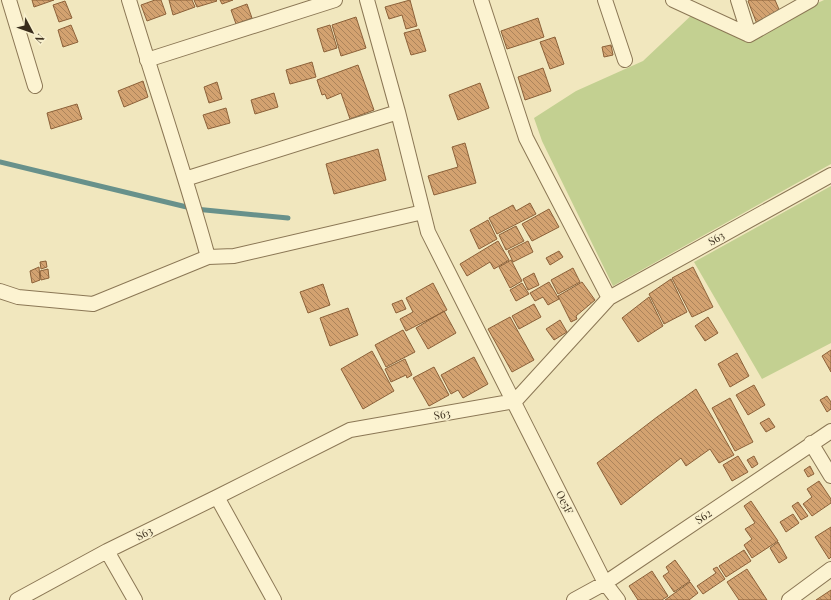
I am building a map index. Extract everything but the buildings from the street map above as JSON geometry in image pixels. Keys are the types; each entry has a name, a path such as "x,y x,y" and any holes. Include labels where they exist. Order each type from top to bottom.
{"street":[{"path":"9,0 35,86"},
{"path":"129,0 195,209 208,256"},
{"path":"147,60 335,0"},
{"name":"Oe5F","path":"367,0 398,112 428,232 515,401 605,583 618,600"},
{"path":"481,0 526,138 610,298"},
{"path":"605,0 625,60"},
{"path":"673,0 749,35"},
{"path":"738,0 749,35"},
{"path":"749,35 811,0"},
{"path":"185,180 398,112"},
{"name":"S63","path":"17,600 107,550 350,430 515,401 610,298 831,175"},
{"path":"0,292 18,297 93,304 208,256 234,256 423,212"},
{"path":"0,303 18,297"},
{"name":"S62","path":"574,600 605,583 831,430"},
{"path":"811,443 831,476"},
{"path":"217,497 274,600"},
{"path":"107,550 135,600"},
{"path":"789,600 831,569"}],"green space":[{"path":"824,0 831,0 831,164 613,286 542,141 534,118 576,91 643,61 696,11 749,35"},
{"path":"831,186 831,343 762,379 694,262"}],"waterway":[{"path":"0,162 195,209 288,218"}]}
